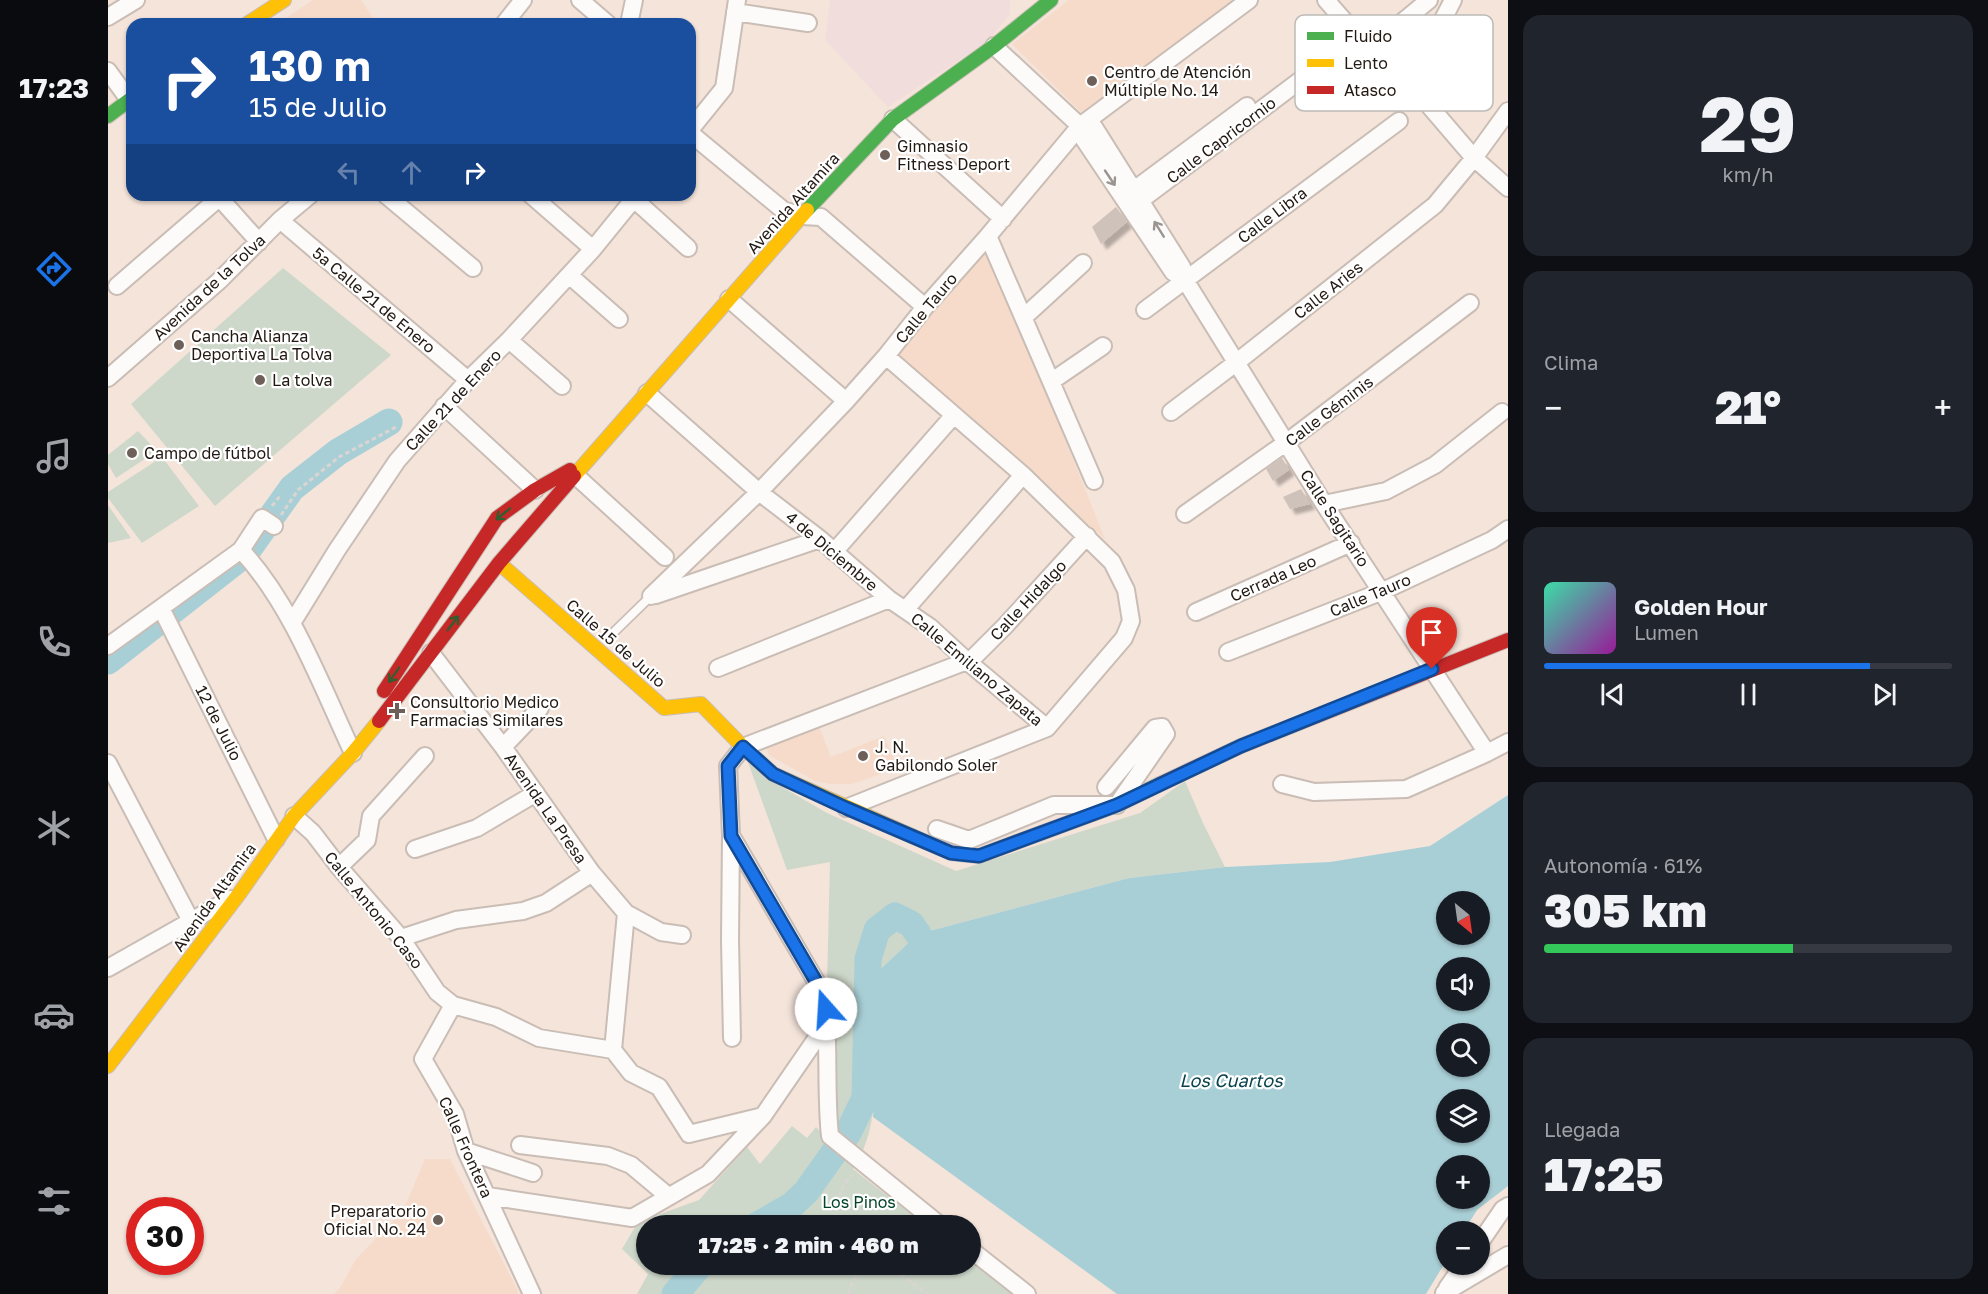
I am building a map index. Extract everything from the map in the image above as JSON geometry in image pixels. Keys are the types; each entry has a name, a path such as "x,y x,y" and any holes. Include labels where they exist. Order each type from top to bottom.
{"street":[{"path":"108,17 136,0"},
{"path":"256,18 284,0"},
{"path":"509,18 523,0"},
{"path":"580,0 601,18"},
{"path":"630,18 634,0"},
{"path":"1029,0 1030,16"},
{"name":"Avenida Altamira","path":"108,1066 239,894 276,839 294,816 353,753 500,563 587,460 802,216 893,118 994,46 1051,0"},
{"name":"Calle Tauro","path":"651,597 759,492 846,401 925,307 988,237 1080,126 1249,0"},
{"path":"1326,0 1340,15"},
{"path":"1401,15 1429,0"},
{"path":"1446,15 1454,0"},
{"path":"696,124 724,88 736,6 808,23"},
{"path":"994,46 1080,126"},
{"path":"108,71 126,94"},
{"name":"Calle Capricornio","path":"1138,195 1295,84"},
{"path":"108,116 126,104"},
{"path":"1432,111 1474,158 1508,188"},
{"name":"Calle Aries","path":"1172,412 1435,205 1474,158 1508,111"},
{"path":"893,118 1003,219"},
{"name":"Calle Libra","path":"1145,310 1399,121"},
{"name":"Calle Sagitario","path":"1185,280 1173,272 1083,138 1080,126 1094,127 1182,267 1185,280 1324,504 1487,753"},
{"path":"696,137 783,210 802,216 821,217 925,307"},
{"path":"117,286 212,201"},
{"path":"222,201 259,242"},
{"name":"Avenida de la Tolva","path":"111,370 219,281 302,201"},
{"path":"393,201 473,268"},
{"path":"538,201 593,249"},
{"name":"Calle 21 de Enero","path":"292,622 397,461 468,380 509,340 593,249 632,201"},
{"path":"639,201 688,248"},
{"name":"5a Calle 21 de Enero","path":"280,220 468,380"},
{"path":"988,237 1094,481"},
{"path":"1024,317 1083,263"},
{"path":"569,275 619,319"},
{"path":"729,299 846,401"},
{"name":"Calle Géminis","path":"1185,514 1287,442 1470,303"},
{"path":"509,340 562,386"},
{"path":"1052,381 1103,345"},
{"path":"846,808 1047,728 1124,638 1131,621 1126,590 1113,562 1023,475 886,356"},
{"name":"4 de Diciembre","path":"647,393 759,492 820,538 889,599 906,609"},
{"path":"444,406 535,490"},
{"path":"1324,504 1386,491 1435,465 1502,412"},
{"path":"834,552 954,415"},
{"name":"Avenida Altamira","path":"353,753 384,690 497,518 535,490 587,460"},
{"path":"575,475 665,557"},
{"name":"Calle Emiliano Zapata","path":"1023,475 906,609 1047,728"},
{"path":"108,646 165,614 241,550 268,522"},
{"name":"Calle Tauro","path":"1228,652 1383,591 1492,540 1508,529"},
{"name":"Calle Hidalgo","path":"967,661 1005,626 1087,536"},
{"path":"651,597 820,538"},
{"name":"Cerrada Leo","path":"1196,612 1351,543"},
{"path":"241,550 255,565 292,622 353,753"},
{"name":"Calle 15 de Julio","path":"500,563 664,708 701,704 743,747"},
{"path":"718,668 889,599"},
{"name":"12 de Julio","path":"165,614 276,839"},
{"path":"743,747 773,774 846,808 951,853 979,856 1117,805 1241,746 1508,640"},
{"name":"Avenida La Presa","path":"431,653 503,747 592,873 626,913 661,932 682,935"},
{"path":"732,1038 731,836 728,766 743,747 967,661"},
{"path":"503,747 540,708"},
{"path":"1106,787 1155,728 1162,727 1166,734 1117,805"},
{"path":"1282,784 1314,792 1406,789 1508,742"},
{"path":"339,867 367,840 371,816 425,756"},
{"path":"108,763 191,921"},
{"path":"415,849 477,828 536,793"},
{"path":"937,829 969,840 1054,805 1117,805"},
{"name":"Calle Antonio Caso","path":"294,816 313,833 339,867 401,938 437,992 453,1005"},
{"path":"731,836 824,995 827,1023 830,1136 927,1215"},
{"path":"401,938 456,920 523,911 546,903 592,873"},
{"path":"108,968 239,894"},
{"path":"613,1050 626,913"},
{"path":"453,1005 496,1017 539,1038 613,1050 631,1073 659,1087 689,1134 763,1116"},
{"name":"Calle Frontera","path":"453,1005 423,1059 455,1114 466,1151 532,1294"},
{"path":"488,1196 632,1218 708,1174 763,1116 827,1023"},
{"path":"520,1145 608,1156 631,1165 668,1196"},
{"path":"466,1151 533,1173"},
{"path":"1490,1228 1503,1209 1508,1206"},
{"path":"1444,1294 1508,1255"},
{"path":"981,1258 1027,1294"},
{"path":"1444,1294 1457,1275"}],"lane":[{"name":"Calle Tauro","path":"614,632 651,597"}],"path":[{"path":"268,522 298,490 339,457 396,428"},
{"path":"837,1215 838,1201 844,1183 856,1171 858,1160"},
{"path":"849,1294 853,1281 858,1275"},
{"path":"899,1275 927,1294"}],"shaded area":[{"path":"313,0 361,0 373,18 286,18"},
{"path":"830,0 1010,0 1010,14 987,42 888,107 825,40"},
{"name":"Centro de Atención Múltiple No. 14","path":"1069,0 1243,0 1087,118 1012,44"},
{"path":"987,245 1105,539 894,354"},
{"name":"J. N. Gabilondo Soler","path":"819,726 831,757 884,736 898,768 852,784 831,784 815,781 769,755 767,749"},
{"name":"Preparatorio Oficial No. 24","path":"425,1159 450,1159 518,1294 334,1294 340,1288 356,1259 403,1211"}],"green space":[{"name":"La tolva","path":"283,268 391,355 215,506 131,404"},
{"name":"Campo de fútbol","path":"138,431 157,451 116,478 108,464 108,455"},
{"path":"162,457 199,506 142,543 108,498 108,492"},
{"path":"108,505 131,538 108,543"},
{"name":"Los Pinos","path":"746,757 775,783 827,813 956,871 1140,813 1185,781 1225,867 1129,878 918,934 873,976 874,1098 868,1135 853,1169 912,1215 657,1215 699,1200 747,1147 760,1164 792,1126 807,1138 816,1127 828,1140 833,1017 827,983 830,862 787,870"},
{"path":"636,1225 636,1262 622,1249"},
{"path":"981,1269 1013,1294 637,1294 647,1275 981,1275"}],"water":[{"name":"Los Cuartos","path":"1508,795 1508,1186 1490,1200 1490,1155 1436,1155 1436,1209 1478,1209 1470,1221 1436,1221 1438,1275 1426,1294 1117,1294 873,1117 875,1082 873,976 918,934 1129,878 1225,867 1330,862 1430,846"}],"building":[{"path":"1116,207 1127,222 1101,244 1092,227"},
{"path":"1282,458 1289,470 1273,481 1266,469"},
{"path":"1301,489 1310,504 1290,509 1283,497"}],"waterway":[{"path":"108,661 237,560 250,547 292,488 338,452 389,422"},
{"path":"775,1215 791,1206 806,1192 848,1133 865,1098 868,959 877,930 895,916 911,924 918,934"},
{"path":"675,1294 691,1275"}],"traffic: fast":[{"path":"807,210 893,119 994,46 1051,0"},
{"path":"108,116 126,102"},
{"path":"912,836 951,853 979,856 1117,805 1160,784"}],"traffic: slow":[{"path":"256,18 284,0"},
{"path":"574,476 807,210"},
{"path":"499,563 664,708 701,704 773,774 912,836"},
{"path":"108,1066 239,894 294,816 353,753 379,721"}],"traffic: jam":[{"path":"384,691 497,518 535,490 570,470"},
{"path":"379,721 499,563 574,476"},
{"path":"1160,784 1241,746 1508,640"}],"place":[{"name":"Centro de Atención Múltiple No. 14","path":"1092,81"},
{"name":"Gimnasio Fitness Deport","path":"885,155"},
{"name":"Cancha Alianza Deportiva La Tolva","path":"179,345"},
{"name":"La tolva","path":"260,380"},
{"name":"Campo de fútbol","path":"132,453"},
{"name":"Consultorio Medico Farmacias Similares","path":"397,711"},
{"name":"J. N. Gabilondo Soler","path":"863,756"},
{"name":"Preparatorio Oficial No. 24","path":"438,1220"}],"route":[{"path":"826,1009 824,995 731,836 728,766 743,747 773,774 846,808 951,853 979,856 1117,805 1241,746 1432,669"}]}
